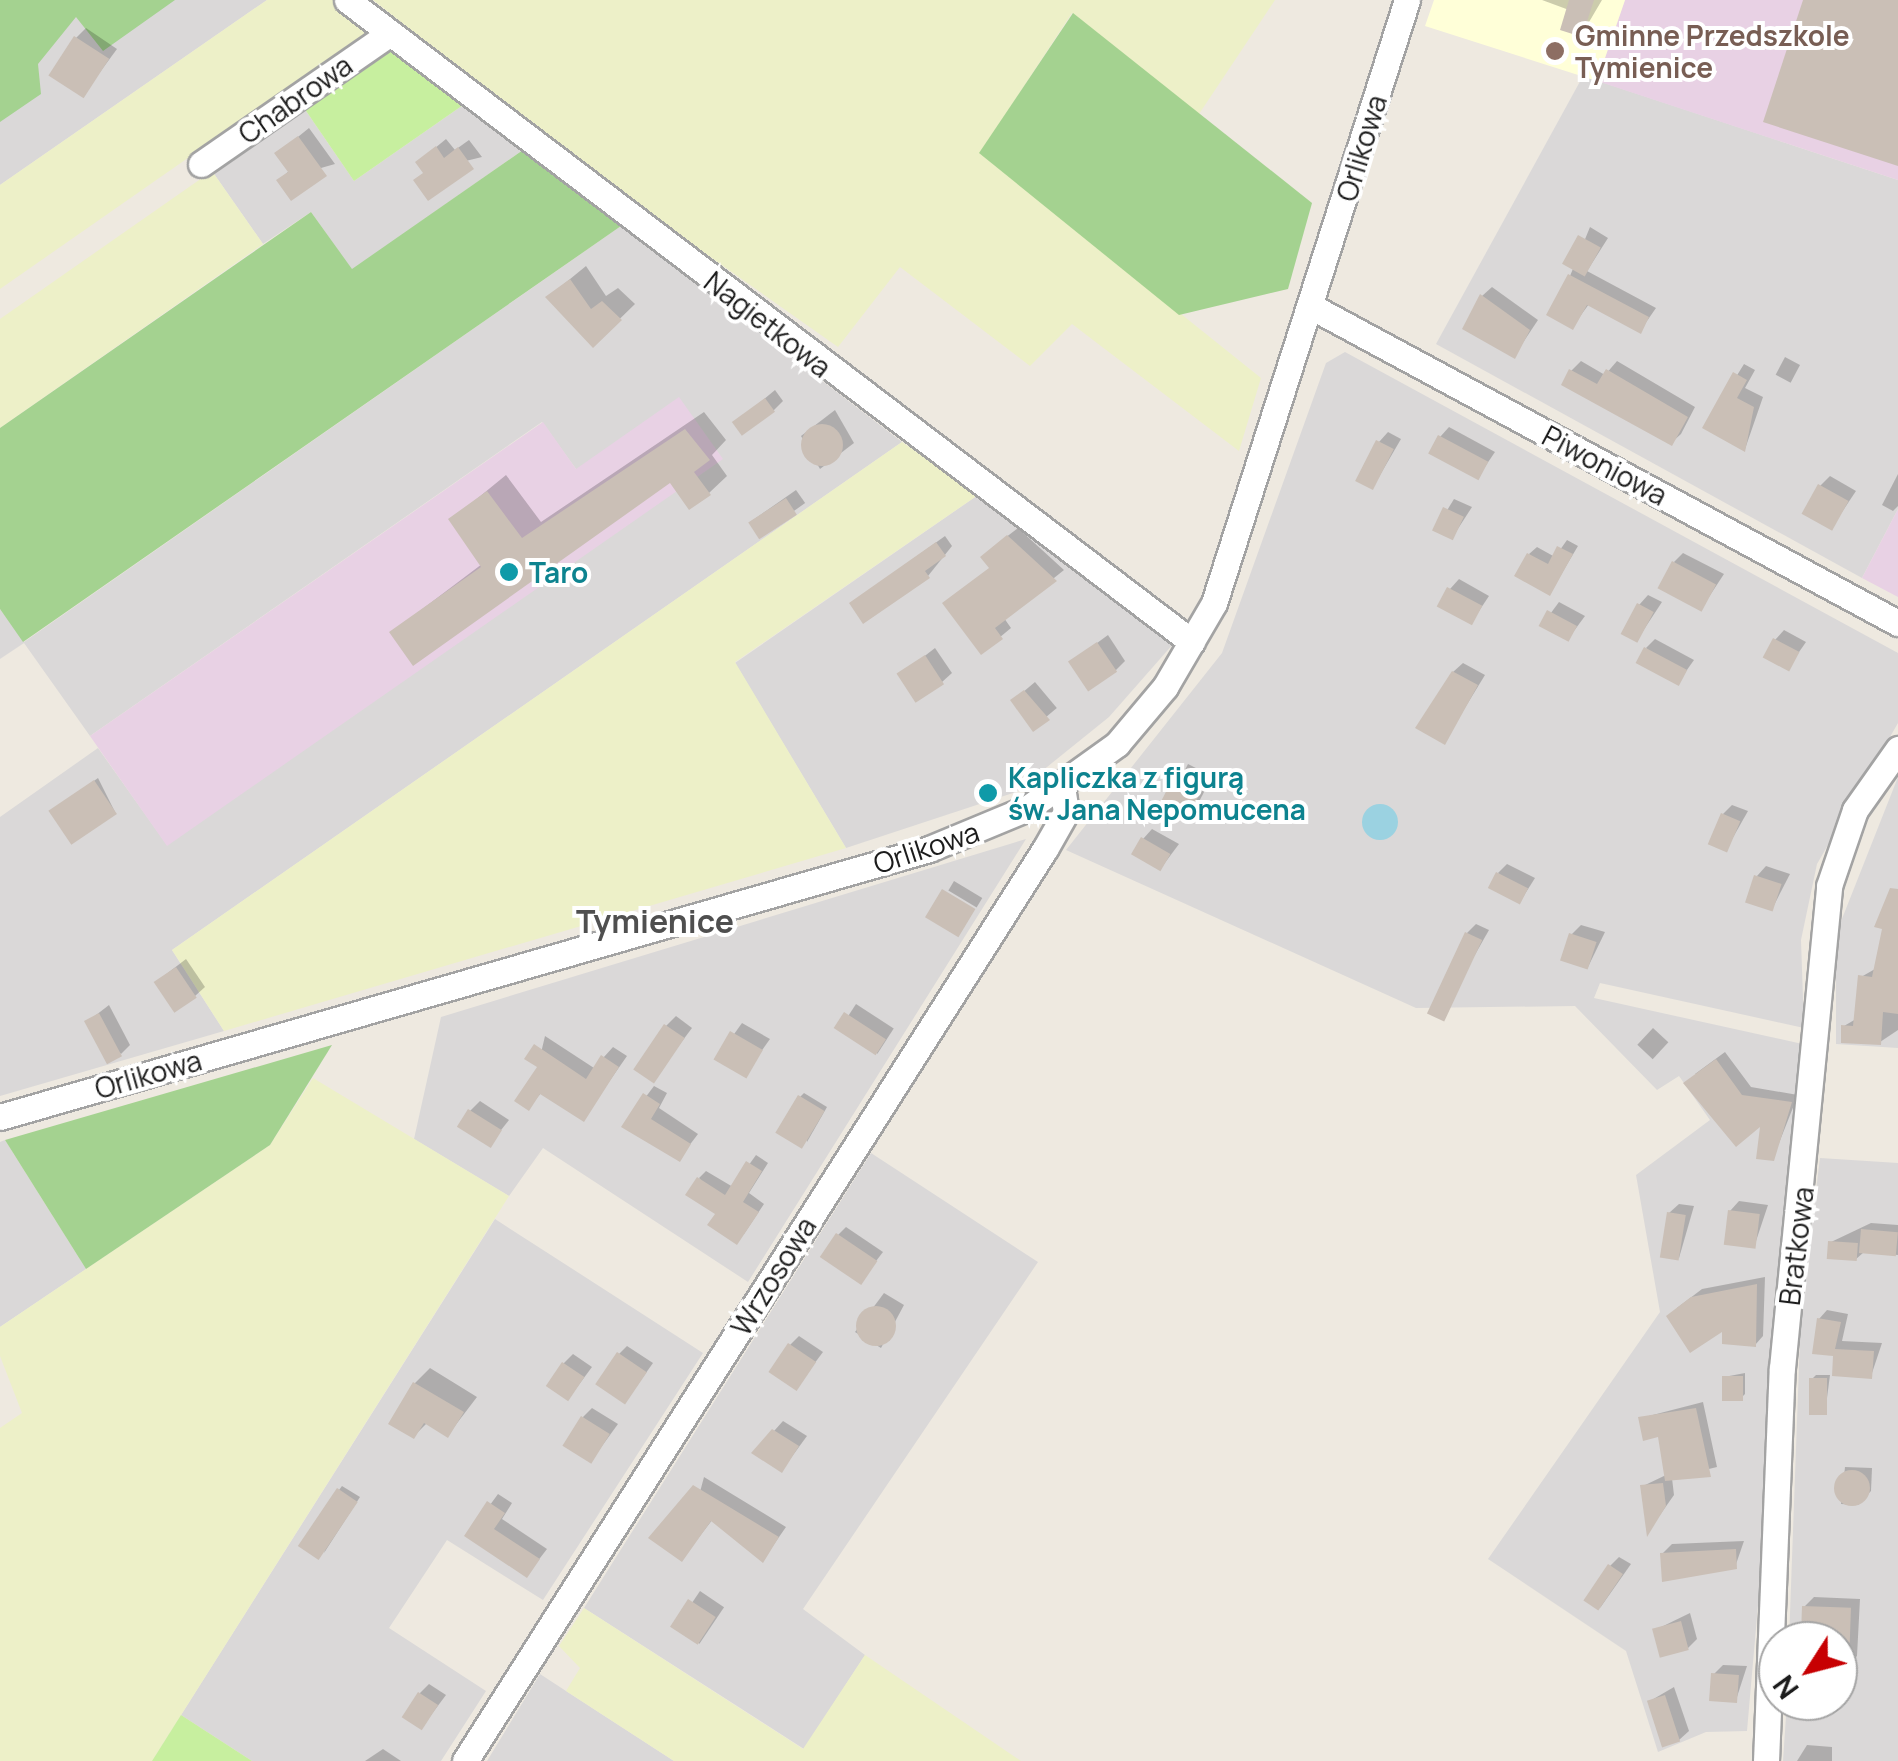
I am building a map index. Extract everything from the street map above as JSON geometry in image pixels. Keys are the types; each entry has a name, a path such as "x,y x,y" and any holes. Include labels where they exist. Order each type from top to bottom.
{"street":[{"name":"Nagietkowa","path":"348,0 1192,642"},
{"name":"Orlikowa","path":"0,1117 929,849 1062,786 1117,744 1192,642 1239,535 1406,0"},
{"name":"Chabrowa","path":"201,164 390,33"},
{"name":"Piwoniowa","path":"1312,307 1898,623"},
{"name":"Bratkowa","path":"1766,1761 1782,1368 1829,886 1855,810 1898,749"},
{"name":"Wrzosowa","path":"465,1761 1045,850 1066,812 1062,786"}],"shaded area":[{"path":"85,0 267,0 0,185 0,60"},
{"path":"267,0 336,0 373,29 0,289 0,185"},
{"path":"373,0 1275,0 1199,114 1072,13 980,153 1261,378 1239,451 1072,324 1030,366 900,267 838,347 614,189"},
{"name":"Gminne Przedszkole Tymienice","path":"1434,0 1625,0 1597,81 1425,26"},
{"path":"1625,0 1898,0 1898,180 1597,81"},
{"path":"1583,76 1898,180 1898,509 1862,578 1436,344"},
{"path":"466,103 523,150 352,270 311,212 263,244 212,171 304,108 354,181"},
{"path":"212,171 263,244 0,428 0,319"},
{"path":"621,226 902,442 172,950 224,1031 0,1096 0,817 98,748 167,845 576,469 542,422 90,736 24,643 0,659 0,609 24,642"},
{"path":"1345,352 1898,653 1898,723 1817,864 1801,940 1804,1028 1600,983 1594,998 1807,1045 1747,1731 1706,1732 1658,1752 1626,1651 1488,1559 1660,1312 1636,1175 1710,1120 1679,1076 1657,1090 1575,1006 1416,1008 1066,850 1222,653 1326,363"},
{"path":"679,397 723,459 167,846 90,736 543,422 576,469"},
{"path":"902,442 978,495 735,662 846,848 224,1031 172,950"},
{"path":"978,495 1174,643 1109,717 1016,792 846,848 735,663"},
{"path":"1898,509 1898,597 1862,578"},
{"path":"1898,777 1898,1048 1836,1044 1836,934"},
{"path":"1026,839 748,1282 543,1148 509,1196 414,1139 441,1017"},
{"path":"313,1078 509,1196 152,1761 0,1761 0,1428 22,1413 0,1356 0,1327 270,1145"},
{"path":"5,1140 86,1269 0,1327 0,1142"},
{"path":"871,1153 1038,1262 803,1609 865,1655 804,1749 584,1608"},
{"path":"1820,1158 1898,1163 1898,1761 1783,1761 1786,1721 1858,1721 1858,1621 1790,1621 1801,1311"},
{"path":"495,1219 703,1353 543,1600 447,1540 389,1628 486,1691 441,1761 252,1761 181,1715"},
{"path":"584,1608 803,1749 865,1655 1021,1761 674,1761 566,1691 580,1668 559,1646"},
{"path":"540,1674 566,1691 674,1761 487,1761"}],"green space":[{"path":"0,0 175,0 103,51 76,17 38,64 41,94 0,122"},
{"path":"1073,13 1312,203 1288,289 1179,315 979,153"},
{"path":"394,46 466,103 354,181 304,108"},
{"path":"523,150 621,226 23,642 0,609 0,428 311,212 352,269"},
{"path":"332,1045 270,1145 86,1269 5,1140"},
{"path":"181,1715 252,1761 152,1761"}],"water":[{"path":"1380,804 1393,809 1398,822 1393,835 1380,840 1367,835 1362,822 1367,809"}],"building":[{"path":"1569,0 1594,0 1582,37 1560,30"},
{"path":"1803,0 1898,0 1898,166 1763,122"},
{"path":"74,36 109,59 84,98 48,75"},
{"path":"298,136 327,176 291,201 276,180 288,172 274,153"},
{"path":"436,146 444,158 458,147 474,169 428,201 413,180 423,173 415,162"},
{"path":"1578,235 1601,248 1585,276 1562,264"},
{"path":"1568,274 1649,317 1641,334 1587,305 1573,330 1546,315"},
{"path":"570,279 591,309 602,301 622,320 593,348 545,297"},
{"path":"1480,294 1530,330 1515,359 1462,329"},
{"path":"1569,369 1597,384 1606,369 1688,417 1672,446 1561,385"},
{"path":"1733,372 1747,380 1737,398 1754,407 1745,452 1702,428"},
{"path":"765,398 775,412 742,436 732,422"},
{"path":"822,424 837,430 843,445 837,460 822,466 807,460 801,445 807,430"},
{"name":"Taro","path":"685,429 710,460 694,472 711,495 689,510 670,483 413,666 389,632 481,567 448,519 487,491 522,538"},
{"path":"1438,435 1488,462 1478,480 1428,454"},
{"path":"1376,440 1394,449 1373,490 1355,481"},
{"path":"1818,484 1849,501 1832,531 1802,514"},
{"path":"786,498 797,515 759,539 748,523"},
{"path":"1443,507 1464,517 1453,540 1432,531"},
{"path":"1007,535 1057,581 995,628 1003,639 981,655 942,603 989,568 980,557"},
{"path":"936,542 946,556 925,571 930,578 863,624 849,603"},
{"path":"1557,546 1573,554 1550,596 1514,576 1527,553 1548,564"},
{"path":"1672,561 1716,584 1702,612 1657,588"},
{"path":"1447,587 1482,606 1472,625 1437,606"},
{"path":"1637,603 1654,612 1637,643 1621,634"},
{"path":"1547,610 1577,626 1569,642 1539,626"},
{"path":"1773,638 1799,652 1789,672 1763,657"},
{"path":"1097,642 1117,672 1088,691 1068,662"},
{"path":"1644,647 1687,670 1679,686 1636,663"},
{"path":"925,655 944,684 916,703 896,674"},
{"path":"1452,671 1478,685 1445,745 1415,728"},
{"path":"1024,690 1050,720 1033,732 1010,700"},
{"path":"1176,772 1204,786 1188,817 1160,803"},
{"path":"94,780 117,814 71,845 48,811"},
{"path":"1721,813 1740,821 1727,853 1708,844"},
{"path":"1141,837 1170,854 1160,871 1131,854"},
{"path":"1496,872 1528,888 1520,904 1488,888"},
{"path":"1754,875 1782,884 1773,912 1745,903"},
{"path":"1890,888 1898,889 1898,1014 1883,1012 1881,1045 1841,1043 1841,1025 1853,1026 1858,975 1872,977 1882,929 1874,927"},
{"path":"942,889 975,909 958,937 925,917"},
{"path":"1465,932 1482,940 1444,1022 1427,1014"},
{"path":"1569,933 1597,942 1588,970 1560,961"},
{"path":"176,967 197,998 174,1013 154,982"},
{"path":"844,1012 886,1039 876,1055 834,1028"},
{"path":"99,1013 122,1056 107,1064 84,1021"},
{"path":"664,1024 685,1038 654,1084 633,1070"},
{"path":"730,1031 763,1050 746,1079 714,1060"},
{"path":"534,1044 586,1079 601,1055 619,1067 584,1122 540,1094 529,1111 514,1101 537,1067 524,1059"},
{"path":"1716,1059 1742,1095 1792,1102 1774,1161 1756,1159 1760,1127 1736,1147 1683,1083"},
{"path":"643,1093 660,1104 651,1119 691,1144 680,1162 621,1127"},
{"path":"798,1095 825,1111 802,1149 775,1133"},
{"path":"468,1109 502,1130 491,1148 457,1127"},
{"path":"746,1161 762,1171 743,1202 759,1212 737,1245 707,1225 715,1214 685,1195 697,1177 725,1195"},
{"path":"1728,1210 1760,1214 1755,1249 1724,1245"},
{"path":"1667,1212 1686,1215 1679,1260 1660,1257"},
{"path":"1861,1229 1898,1232 1896,1256 1859,1253"},
{"path":"836,1233 877,1261 861,1285 820,1257"},
{"path":"1828,1241 1858,1243 1857,1261 1827,1259"},
{"path":"1757,1284 1756,1347 1722,1344 1722,1332 1690,1353 1666,1316 1691,1297"},
{"path":"876,1306 890,1312 896,1326 890,1340 876,1346 862,1340 856,1326 862,1312"},
{"path":"1817,1318 1841,1322 1835,1349 1874,1351 1872,1379 1832,1376 1833,1356 1812,1354"},
{"path":"788,1343 816,1362 797,1391 768,1372"},
{"path":"617,1352 647,1372 625,1404 595,1384"},
{"path":"562,1362 584,1377 568,1401 546,1386"},
{"path":"1722,1376 1743,1376 1743,1401 1722,1401"},
{"path":"1809,1378 1827,1378 1827,1415 1809,1415"},
{"path":"413,1382 464,1412 448,1438 424,1423 414,1439 388,1424"},
{"path":"1696,1408 1711,1477 1665,1481 1658,1437 1643,1441 1638,1417"},
{"path":"581,1416 610,1434 591,1464 562,1446"},
{"path":"772,1429 799,1446 782,1473 751,1453"},
{"path":"1852,1470 1865,1475 1870,1488 1865,1501 1852,1506 1839,1501 1834,1488 1839,1475"},
{"path":"1663,1483 1666,1506 1647,1537 1640,1485"},
{"path":"693,1485 779,1537 763,1563 711,1521 682,1562 648,1538"},
{"path":"337,1488 358,1502 319,1560 298,1546"},
{"path":"487,1501 505,1513 494,1529 540,1559 527,1578 464,1536"},
{"path":"1736,1549 1737,1569 1662,1582 1660,1553"},
{"path":"1608,1564 1623,1574 1598,1611 1583,1600"},
{"path":"688,1599 716,1617 698,1645 670,1627"},
{"path":"1802,1606 1851,1608 1851,1621 1801,1621"},
{"path":"1681,1621 1689,1650 1660,1658 1652,1629"},
{"path":"1711,1673 1739,1675 1737,1703 1709,1701"},
{"path":"418,1692 438,1705 422,1730 402,1717"},
{"path":"1665,1695 1680,1742 1662,1747 1647,1701"}],"place":[{"name":"Gminne Przedszkole Tymienice","path":"1555,51"},
{"name":"Taro","path":"509,572"},
{"name":"Kapliczka z figurą św. Jana Nepomucena","path":"988,793"}],"district":[{"name":"Tymienice","path":"655,921"}]}
